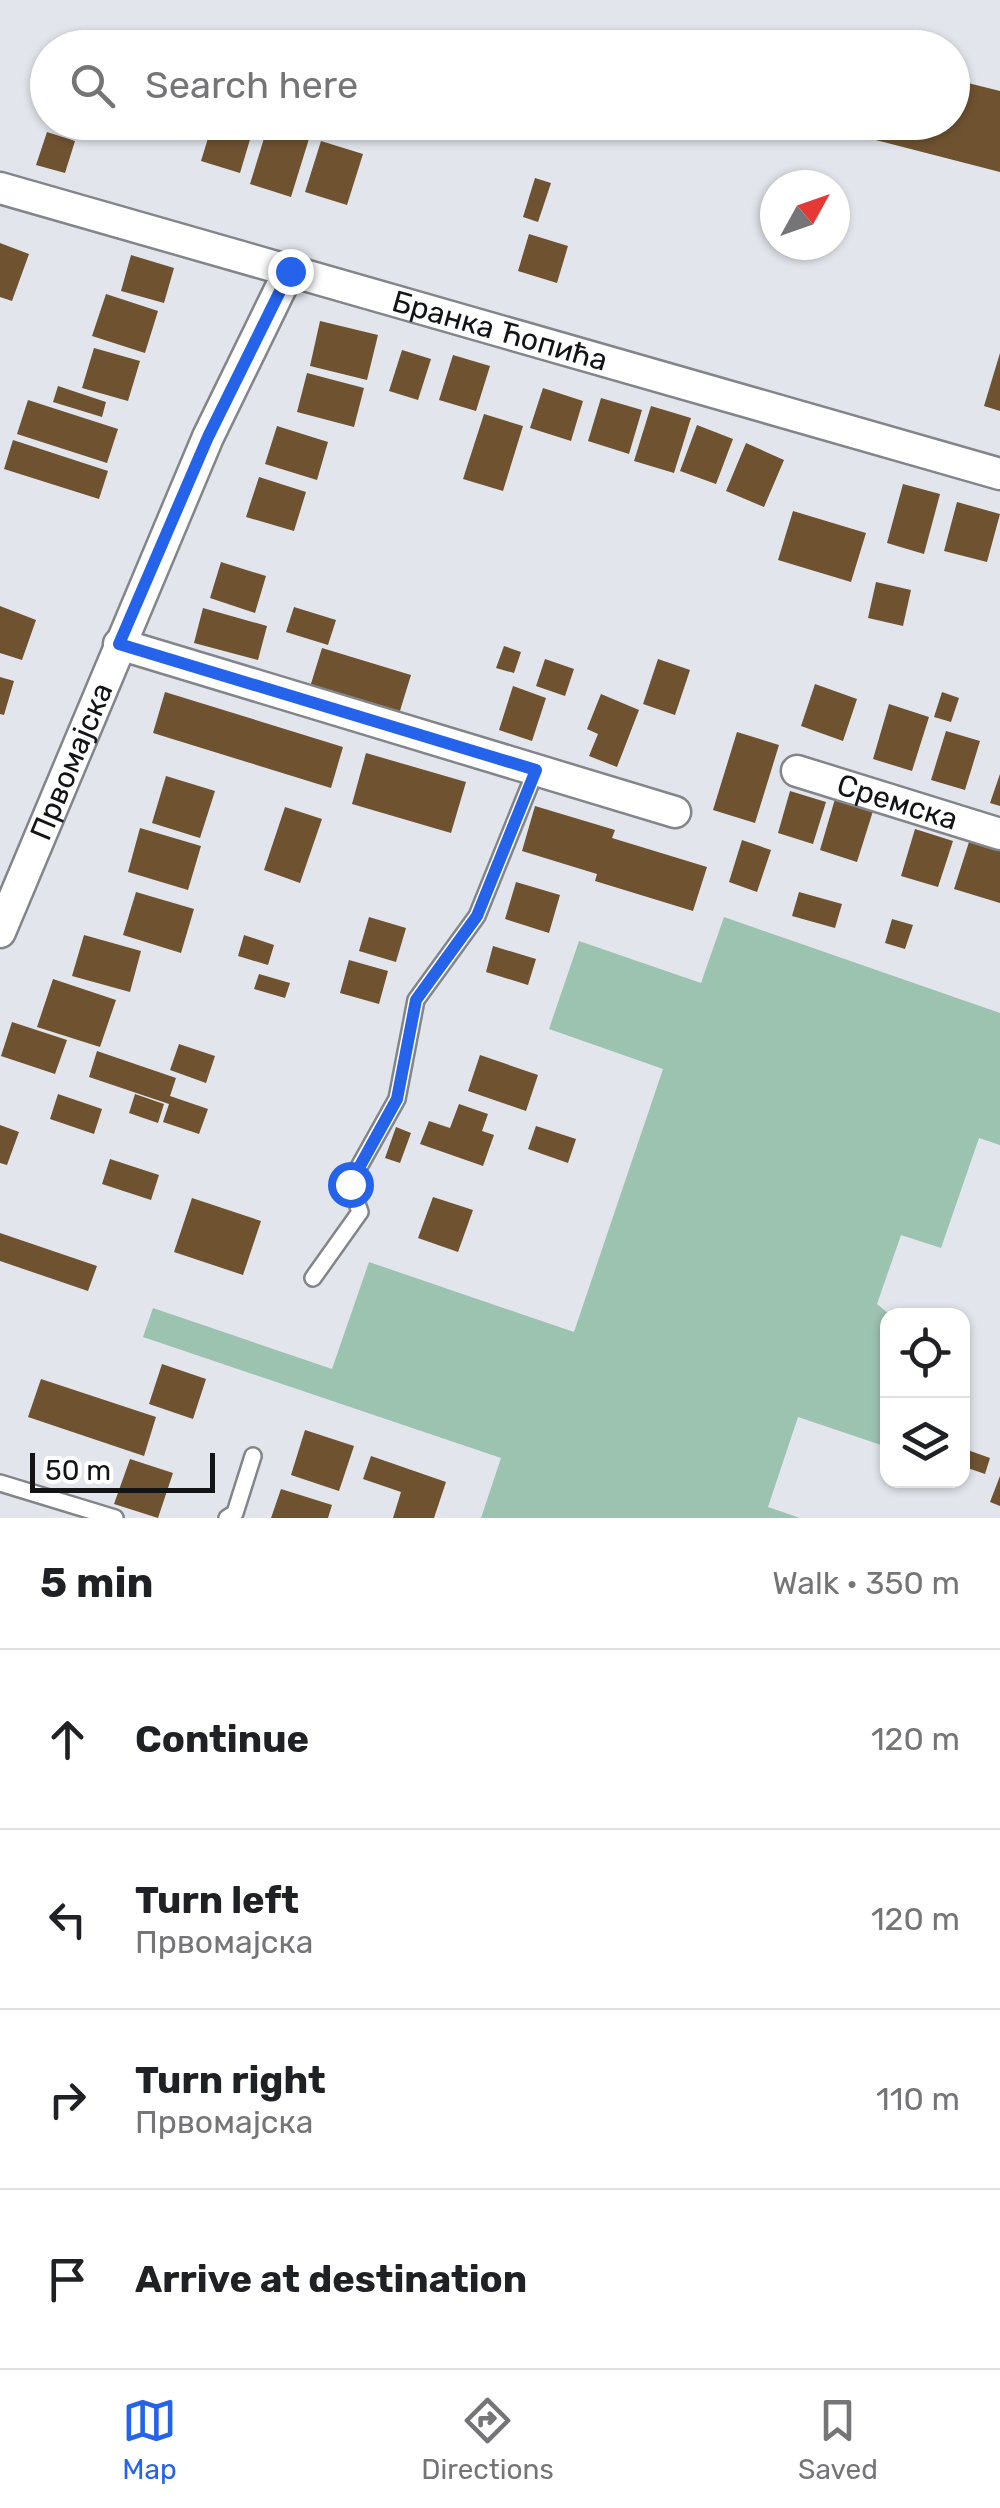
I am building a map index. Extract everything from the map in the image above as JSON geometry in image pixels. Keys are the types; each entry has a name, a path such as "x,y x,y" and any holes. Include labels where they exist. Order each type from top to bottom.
{"street":[{"name":"Бранка Ћопића","path":"0,188 1000,474"},
{"name":"Првомајска","path":"0,932 208,437 290,271"},
{"name":"Првомајска","path":"119,644 675,812"},
{"name":"Сремска","path":"796,772 1000,834"}],"lane":[{"path":"312,1278 360,1212 350,1184 397,1099 416,1000 477,916 536,770"},
{"path":"227,1518 235,1513 253,1456"},
{"path":"0,1483 115,1518"}],"green space":[{"path":"724,917 1000,1013 1000,1145 979,1138 941,1248 901,1235 877,1304 882,1308 880,1445 798,1417 768,1507 800,1518 481,1518 501,1458 143,1337 153,1308 332,1369 369,1262 574,1332 663,1069 549,1029 579,941 701,983"}],"building":[{"path":"970,84 1000,91 1000,172 876,140 970,140"},
{"path":"44,140 75,141 65,173 36,165"},
{"path":"207,140 250,140 240,173 201,161"},
{"path":"263,140 309,140 291,197 250,184"},
{"path":"321,141 363,154 347,205 305,192"},
{"path":"535,178 551,183 538,222 523,217"},
{"path":"529,234 568,246 557,283 518,271"},
{"path":"0,243 29,254 12,301 0,297"},
{"path":"131,255 174,268 164,303 121,291"},
{"path":"106,294 158,311 145,353 92,336"},
{"path":"320,321 378,335 367,380 310,366"},
{"path":"94,348 140,361 128,401 82,388"},
{"path":"402,350 431,359 418,400 389,391"},
{"path":"1000,353 1000,411 984,406"},
{"path":"453,355 490,366 476,411 439,400"},
{"path":"307,373 364,388 354,427 297,412"},
{"path":"58,386 106,402 102,417 53,402"},
{"path":"543,388 583,401 571,441 530,428"},
{"path":"601,398 642,410 629,454 588,441"},
{"path":"28,400 118,429 107,463 17,434"},
{"path":"651,406 691,418 674,473 634,461"},
{"path":"484,414 523,426 503,491 463,479"},
{"path":"697,425 733,439 716,484 680,471"},
{"path":"277,426 328,442 317,480 265,464"},
{"path":"13,440 108,471 99,499 4,469"},
{"path":"746,443 784,460 764,507 726,491"},
{"path":"259,477 306,492 294,531 246,517"},
{"path":"903,484 940,494 924,554 887,543"},
{"path":"957,502 1000,514 987,562 944,551"},
{"path":"793,511 866,533 851,582 778,560"},
{"path":"221,562 266,576 255,613 210,598"},
{"path":"876,582 911,590 903,626 868,618"},
{"path":"0,606 36,620 22,660 0,653"},
{"path":"294,607 336,620 328,645 286,632"},
{"path":"203,608 267,626 258,660 194,643"},
{"path":"504,646 521,652 514,673 496,668"},
{"path":"322,648 411,675 399,714 310,687"},
{"path":"545,659 574,669 565,696 536,686"},
{"path":"658,659 690,670 675,715 643,704"},
{"path":"0,677 14,681 4,715 0,714"},
{"path":"815,684 857,699 843,741 801,726"},
{"path":"513,686 546,698 532,741 499,730"},
{"path":"165,692 343,747 331,788 153,733"},
{"path":"942,692 959,698 951,722 934,717"},
{"path":"601,694 639,710 617,767 589,756 598,734 587,729"},
{"path":"889,704 929,717 912,771 873,759"},
{"path":"946,731 980,741 965,790 931,780"},
{"path":"737,732 779,745 755,823 713,810"},
{"path":"366,753 466,782 451,833 352,804"},
{"path":"1000,774 1000,806 990,803"},
{"path":"166,776 215,791 200,838 152,823"},
{"path":"790,791 826,802 813,844 778,833"},
{"path":"835,799 873,811 857,862 820,850"},
{"path":"535,806 615,830 612,838 707,867 693,911 595,881 597,874 522,851"},
{"path":"285,807 322,819 300,883 264,870"},
{"path":"140,828 201,846 188,890 128,872"},
{"path":"915,829 953,841 938,887 901,876"},
{"path":"742,840 771,850 757,892 729,882"},
{"path":"969,842 1000,851 1000,903 954,889"},
{"path":"516,882 560,895 549,933 505,919"},
{"path":"136,892 194,909 181,953 123,935"},
{"path":"799,892 842,904 835,928 792,916"},
{"path":"369,917 406,928 396,962 359,951"},
{"path":"892,919 913,925 905,949 885,943"},
{"path":"84,935 141,951 130,992 72,976"},
{"path":"244,935 274,945 268,965 238,956"},
{"path":"493,946 536,959 528,985 486,972"},
{"path":"349,960 388,971 379,1004 340,993"},
{"path":"259,974 290,983 285,998 254,989"},
{"path":"53,979 116,1000 100,1047 37,1027"},
{"path":"12,1022 67,1040 55,1074 1,1056"},
{"path":"179,1044 215,1056 206,1083 170,1070"},
{"path":"97,1051 176,1078 170,1096 208,1109 199,1134 163,1122 169,1104 89,1077"},
{"path":"480,1055 538,1075 526,1111 468,1091"},
{"path":"58,1094 102,1109 94,1134 50,1119"},
{"path":"135,1094 164,1104 158,1123 129,1113"},
{"path":"459,1104 488,1114 482,1131 494,1135 483,1166 420,1144 429,1121 450,1128"},
{"path":"0,1125 19,1132 7,1165 0,1163"},
{"path":"536,1126 576,1139 568,1163 528,1149"},
{"path":"396,1127 411,1133 400,1163 385,1158"},
{"path":"110,1159 159,1175 151,1200 102,1184"},
{"path":"433,1197 473,1210 458,1252 418,1238"},
{"path":"192,1198 261,1221 243,1275 174,1252"},
{"path":"0,1233 97,1266 88,1291 0,1261"},
{"path":"162,1364 206,1379 193,1419 149,1404"},
{"path":"41,1379 156,1417 144,1456 28,1417"},
{"path":"305,1430 354,1446 339,1491 291,1475"},
{"path":"970,1451 990,1458 985,1474 970,1469"},
{"path":"371,1456 446,1482 434,1518 393,1518 401,1492 363,1479"},
{"path":"130,1459 173,1473 158,1518 114,1504"},
{"path":"1000,1476 1000,1506 990,1502"},
{"path":"281,1489 332,1505 328,1518 271,1518"}],"route":[{"path":"290,271 208,437 119,644 536,770 477,916 416,1000 397,1099 350,1184"}]}
